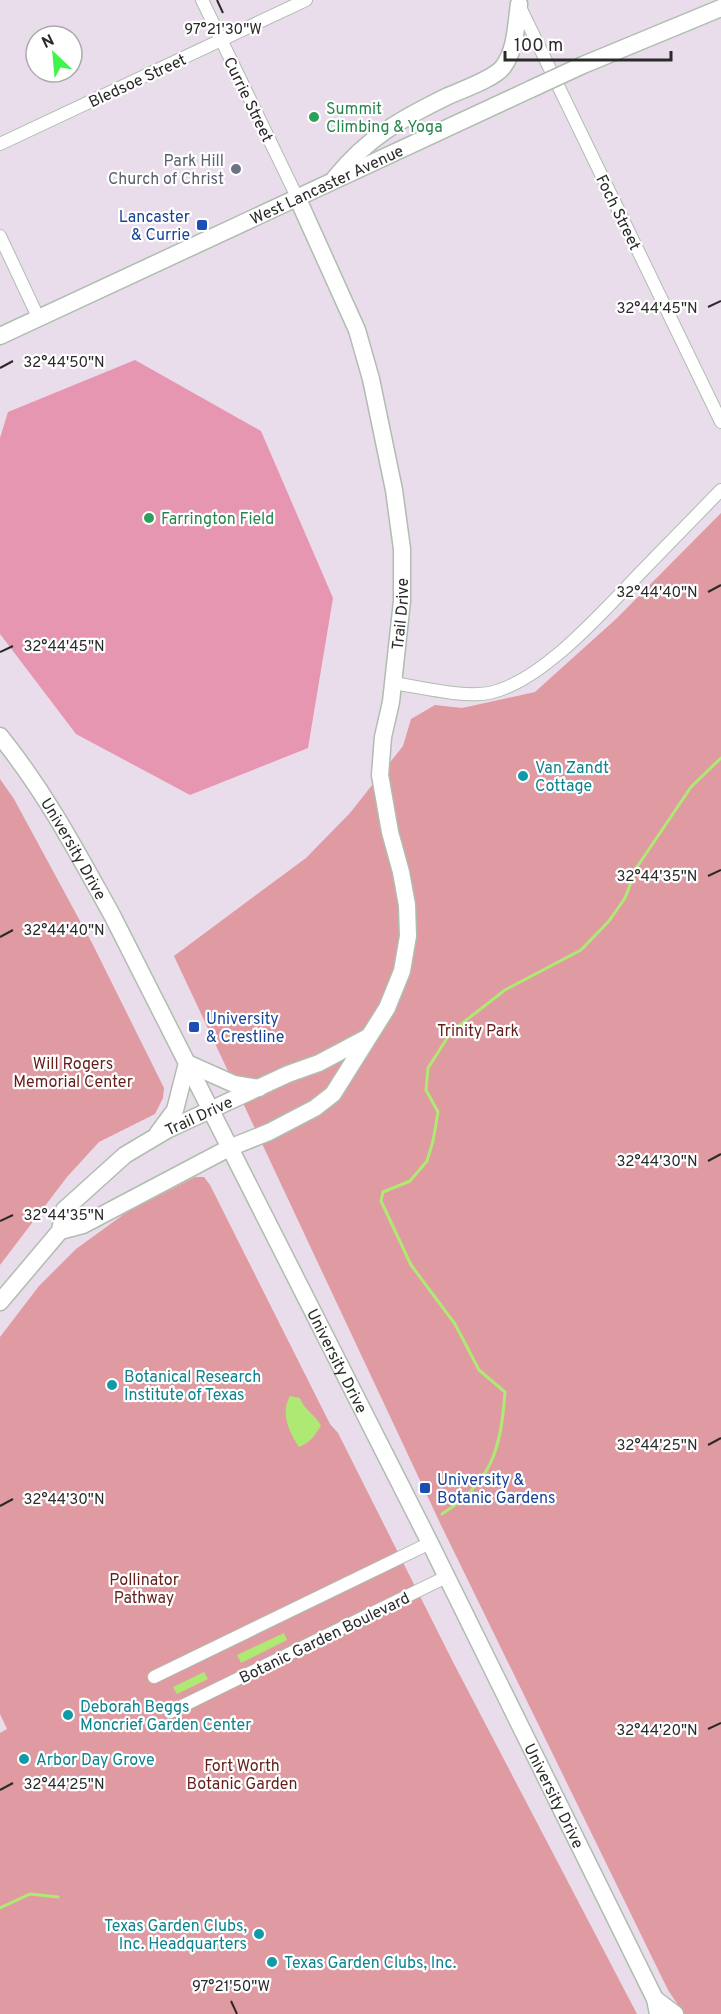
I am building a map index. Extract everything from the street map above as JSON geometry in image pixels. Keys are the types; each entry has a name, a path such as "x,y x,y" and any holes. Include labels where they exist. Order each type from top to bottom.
{"main road":[{"path":"333,181 352,157 387,129 410,115 491,76 503,67 513,45 518,2"},
{"name":"West Lancaster Avenue","path":"0,336 582,65 721,8"},
{"name":"Trail Drive","path":"60,1231 83,1226 229,1149 269,1132 315,1108 333,1094 370,1036 387,1008 402,971 408,936 407,905 390,832 380,775 402,601 402,549 394,490 371,379 357,330 297,197"},
{"name":"University Drive","path":"0,736 24,766 59,819 112,915 430,1543 656,2006 675,2014"},
{"name":"Trail Drive","path":"0,1302 60,1231 64,1210 125,1155 156,1136 259,1088 344,1052 370,1036"},
{"path":"156,1136 175,1110 187,1062 234,1084 259,1088"}],"street":[{"name":"Currie Street","path":"202,0 297,197"},
{"name":"Bledsoe Street","path":"0,144 306,0"},
{"name":"Foch Street","path":"518,2 721,422"},
{"path":"0,236 38,317"},
{"path":"393,684 485,694 503,690 522,681 579,634 721,490"},
{"path":"154,1677 430,1543"},
{"name":"Botanic Garden Boulevard","path":"170,1712 446,1577"}],"green space":[{"name":"Trinity Park","path":"721,513 721,2014 684,2014 668,1990 440,1523 174,956 306,858 350,813 403,746 411,719 435,705 462,708 535,692 616,619"},
{"name":"Will Rogers Memorial Center","path":"0,779 14,799 93,945 164,1088 163,1098 155,1114 99,1142 67,1177 0,1265"},
{"name":"Fort Worth Botanic Garden","path":"195,1177 204,1177 210,1185 330,1424 338,1433 453,1662 637,2014 0,2014 0,1733 7,1729 0,1714 0,1337 39,1286 76,1249 127,1212"}],"shaded area":[{"name":"Farrington Field","path":"135,360 261,431 333,598 308,748 190,795 76,734 0,634 0,438 8,412"},
{"path":"290,1396 300,1398 321,1426 309,1441 299,1447 287,1422 286,1409"},
{"path":"284,1633 287,1640 241,1663 237,1655"},
{"path":"204,1672 208,1679 177,1694 173,1687"}],"waterway":[{"path":"442,1514 472,1489 491,1462 500,1431 505,1392 479,1370 455,1324 411,1265 381,1201 383,1192 410,1181 427,1161 438,1112 426,1090 428,1068 451,1032 505,990 581,950 609,921 625,898 637,867 691,787 721,758"},
{"path":"0,1908 30,1894 58,1897"}],"place":[{"name":"Summit Climbing & Yoga","path":"314,117"},
{"name":"Park Hill Church of Christ","path":"236,169"},
{"name":"Lancaster & Currie","path":"202,225"},
{"name":"Farrington Field","path":"149,518"},
{"name":"Van Zandt Cottage","path":"523,776"},
{"name":"University & Crestline","path":"194,1027"},
{"name":"Botanical Research Institute of Texas","path":"112,1385"},
{"name":"University & Botanic Gardens","path":"425,1488"},
{"name":"Deborah Beggs Moncrief Garden Center","path":"68,1715"},
{"name":"Arbor Day Grove","path":"24,1759"},
{"name":"Texas Garden Clubs, Inc. Headquarters","path":"259,1934"},
{"name":"Texas Garden Clubs, Inc.","path":"272,1962"}],"park label":[{"name":"Pollinator Pathway","path":"144,1588"}]}
